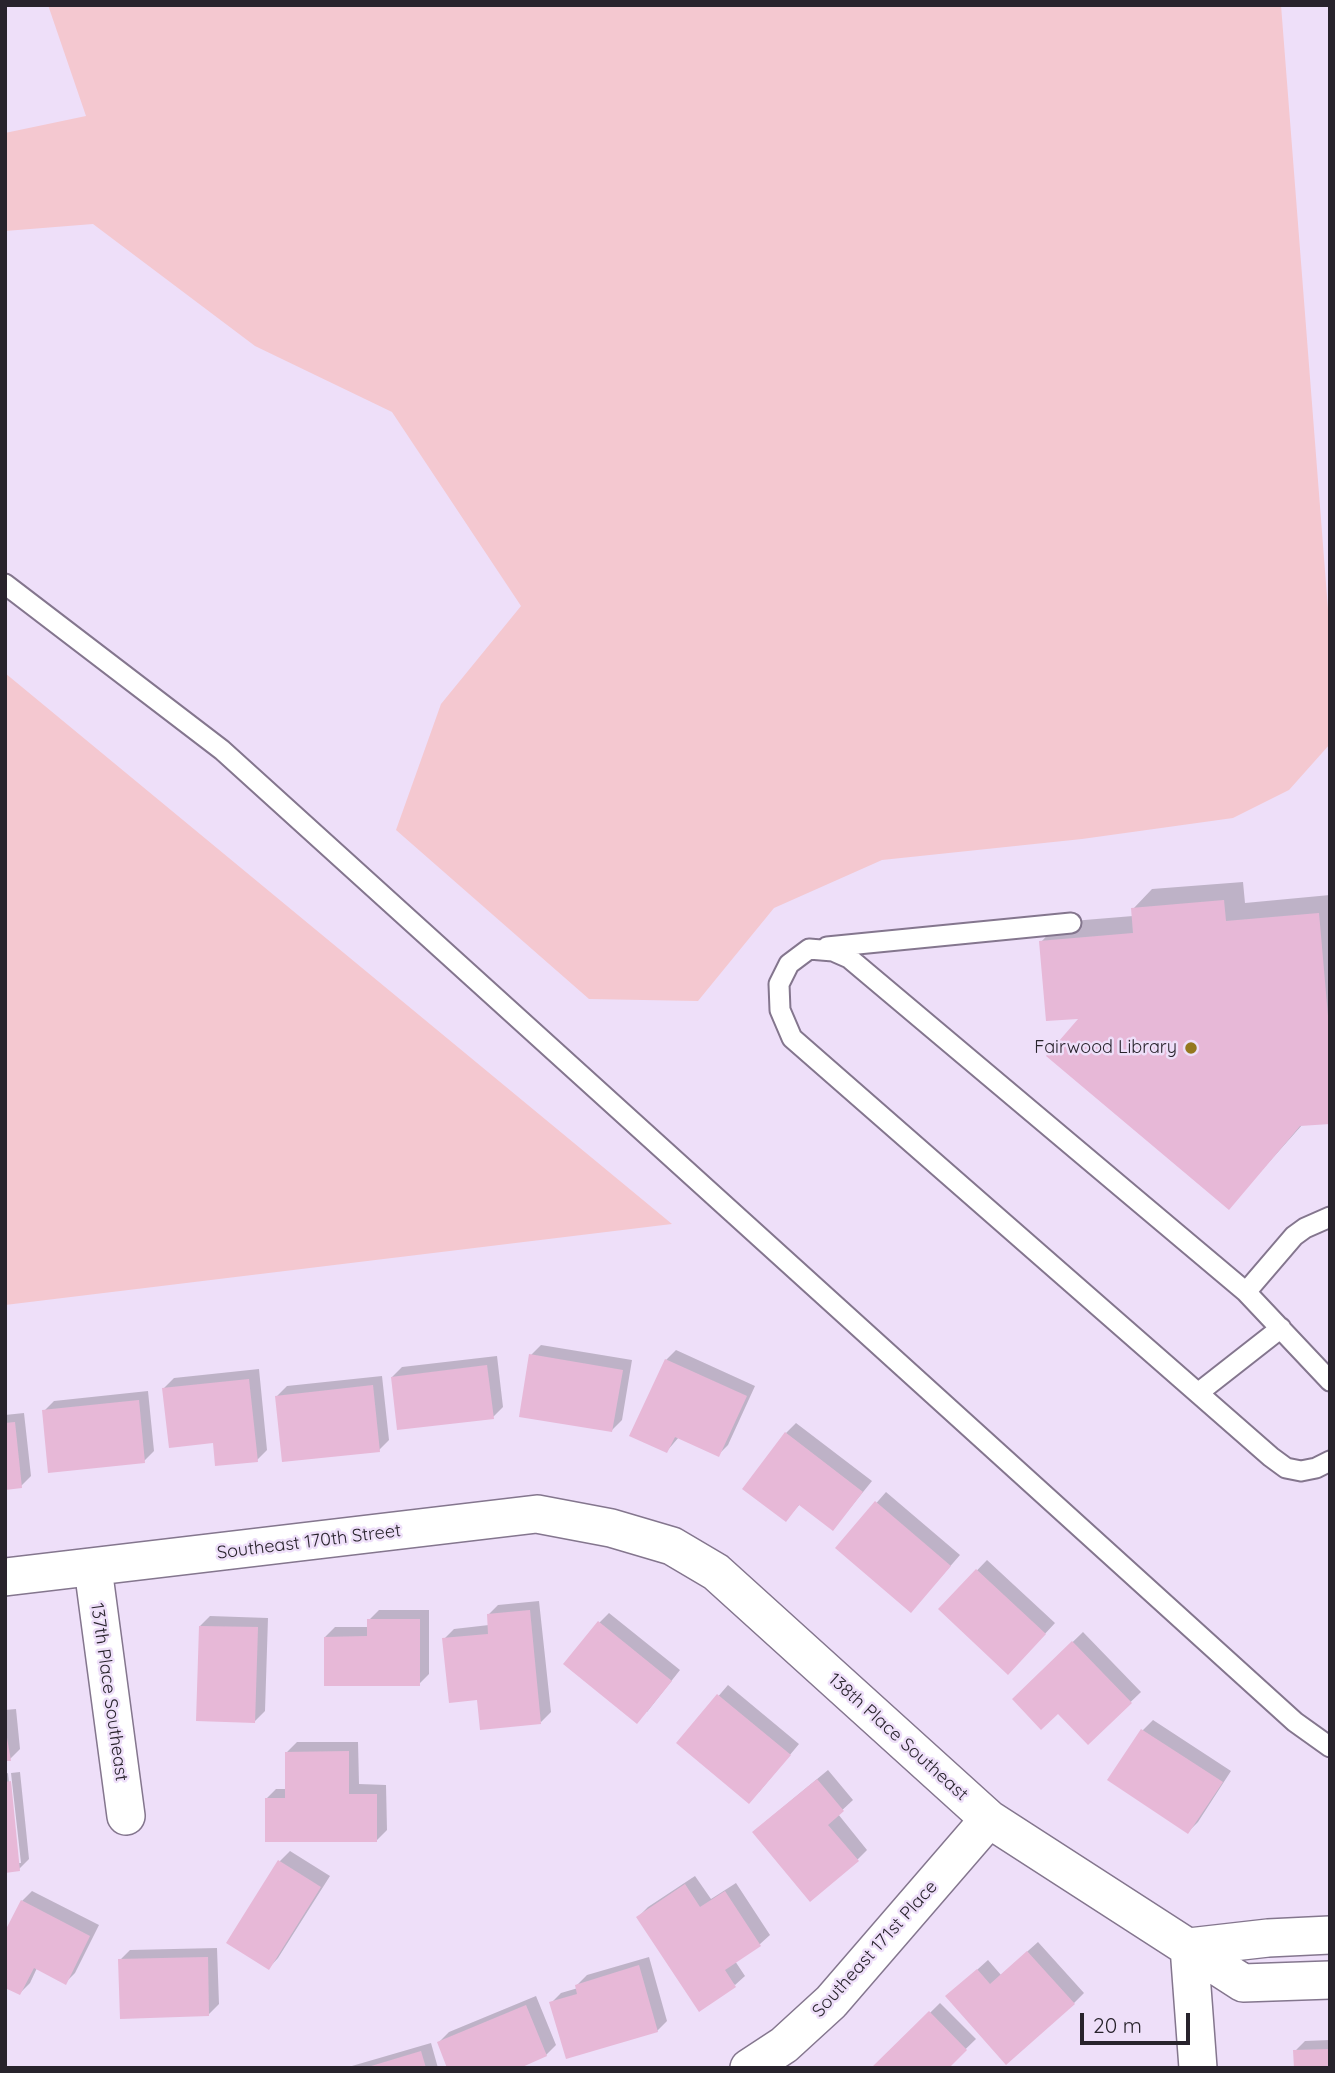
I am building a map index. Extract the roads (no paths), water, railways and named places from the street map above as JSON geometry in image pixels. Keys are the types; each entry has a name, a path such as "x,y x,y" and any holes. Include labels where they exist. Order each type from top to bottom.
{"street":[{"name":"Southeast 170th Street","path":"5,1577 537,1514 611,1528"},
{"name":"138th Place Southeast","path":"611,1528 671,1546 716,1572 989,1819 1189,1947"},
{"name":"137th Place Southeast","path":"93,1568 126,1816"},
{"name":"Southeast 171st Place","path":"750,2068 784,2045 831,2002 989,1819"},
{"path":"1189,1947 1268,1938 1330,1935"},
{"path":"1189,1947 1243,1983 1330,1980"},
{"path":"1189,1947 1198,2068"}],"lane":[{"path":"5,584 222,750 1295,1722 1330,1747"},
{"path":"1071,923 809,949 789,964 779,984 780,1010 792,1038 1286,1468 1301,1471 1330,1461"},
{"path":"809,949 834,951 849,958 1246,1292 1330,1381"},
{"path":"1246,1292 1294,1237 1305,1228 1330,1217"},
{"path":"1198,1394 1280,1328"}],"place":[{"name":"Fairwood Library","path":"1191,1048"}]}
